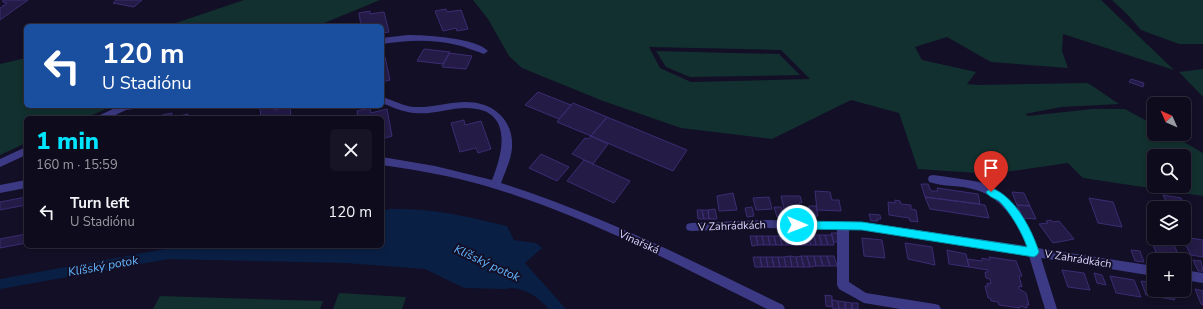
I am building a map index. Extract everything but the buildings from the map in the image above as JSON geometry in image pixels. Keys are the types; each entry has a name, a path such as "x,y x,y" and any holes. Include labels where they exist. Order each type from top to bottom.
{"street":[{"path":"384,41 412,37 434,38 468,44 484,51"},
{"path":"384,101 412,110 430,110 473,105 488,108 495,113 505,127 507,148 495,184"},
{"path":"105,116 123,108"},
{"path":"0,163 24,152"},
{"name":"Vinařská","path":"384,161 414,165 495,184 551,203 661,251 779,309"},
{"path":"933,179 979,186 1002,199 1028,233 1051,309"},
{"path":"0,189 24,184"},
{"name":"V Zahrádkách","path":"691,227 767,224 862,226 1147,270"},
{"path":"843,226 843,285 864,298 935,309"},
{"path":"1191,276 1203,278"}],"green space":[{"path":"244,0 380,0 322,24 173,24"},
{"path":"473,0 1101,0 1174,70 1063,34 1062,51 1068,68 991,62 947,37 915,47 922,60 976,72 967,84 1087,83 1091,85 1119,104 1061,107 1025,114 1028,116 1092,109 1125,109 1147,121 1147,141 1182,141 1203,153 1203,196 1183,193 1191,193 1191,149 1147,149 1147,188 1083,178 1068,163 991,174 918,169 899,113 851,100 772,139 681,128 603,101 522,68 509,56 488,19","holes":["649,47 781,50 810,79 691,82 660,68"]},
{"path":"1112,0 1203,0 1203,44 1179,44 1141,30"},
{"path":"656,51 779,54 800,75 690,77 666,67"},
{"path":"24,58 24,108 108,108 90,116 24,116 24,144 0,155 0,64"},
{"path":"1203,69 1203,97 1179,72"},
{"path":"339,293 406,297 402,309 333,309"},
{"path":"160,296 323,301 320,309 153,309"}],"water":[{"name":"Klíšský potok","path":"406,209 435,211 507,226 514,240 536,243 542,248 525,263 566,309 549,309 530,293 518,289 464,288 425,269 346,263 169,259 0,289 0,279 170,248 384,248 384,210"}],"route":[{"path":"797,225 862,226 1034,252 1028,233 1002,199 991,192"}]}
